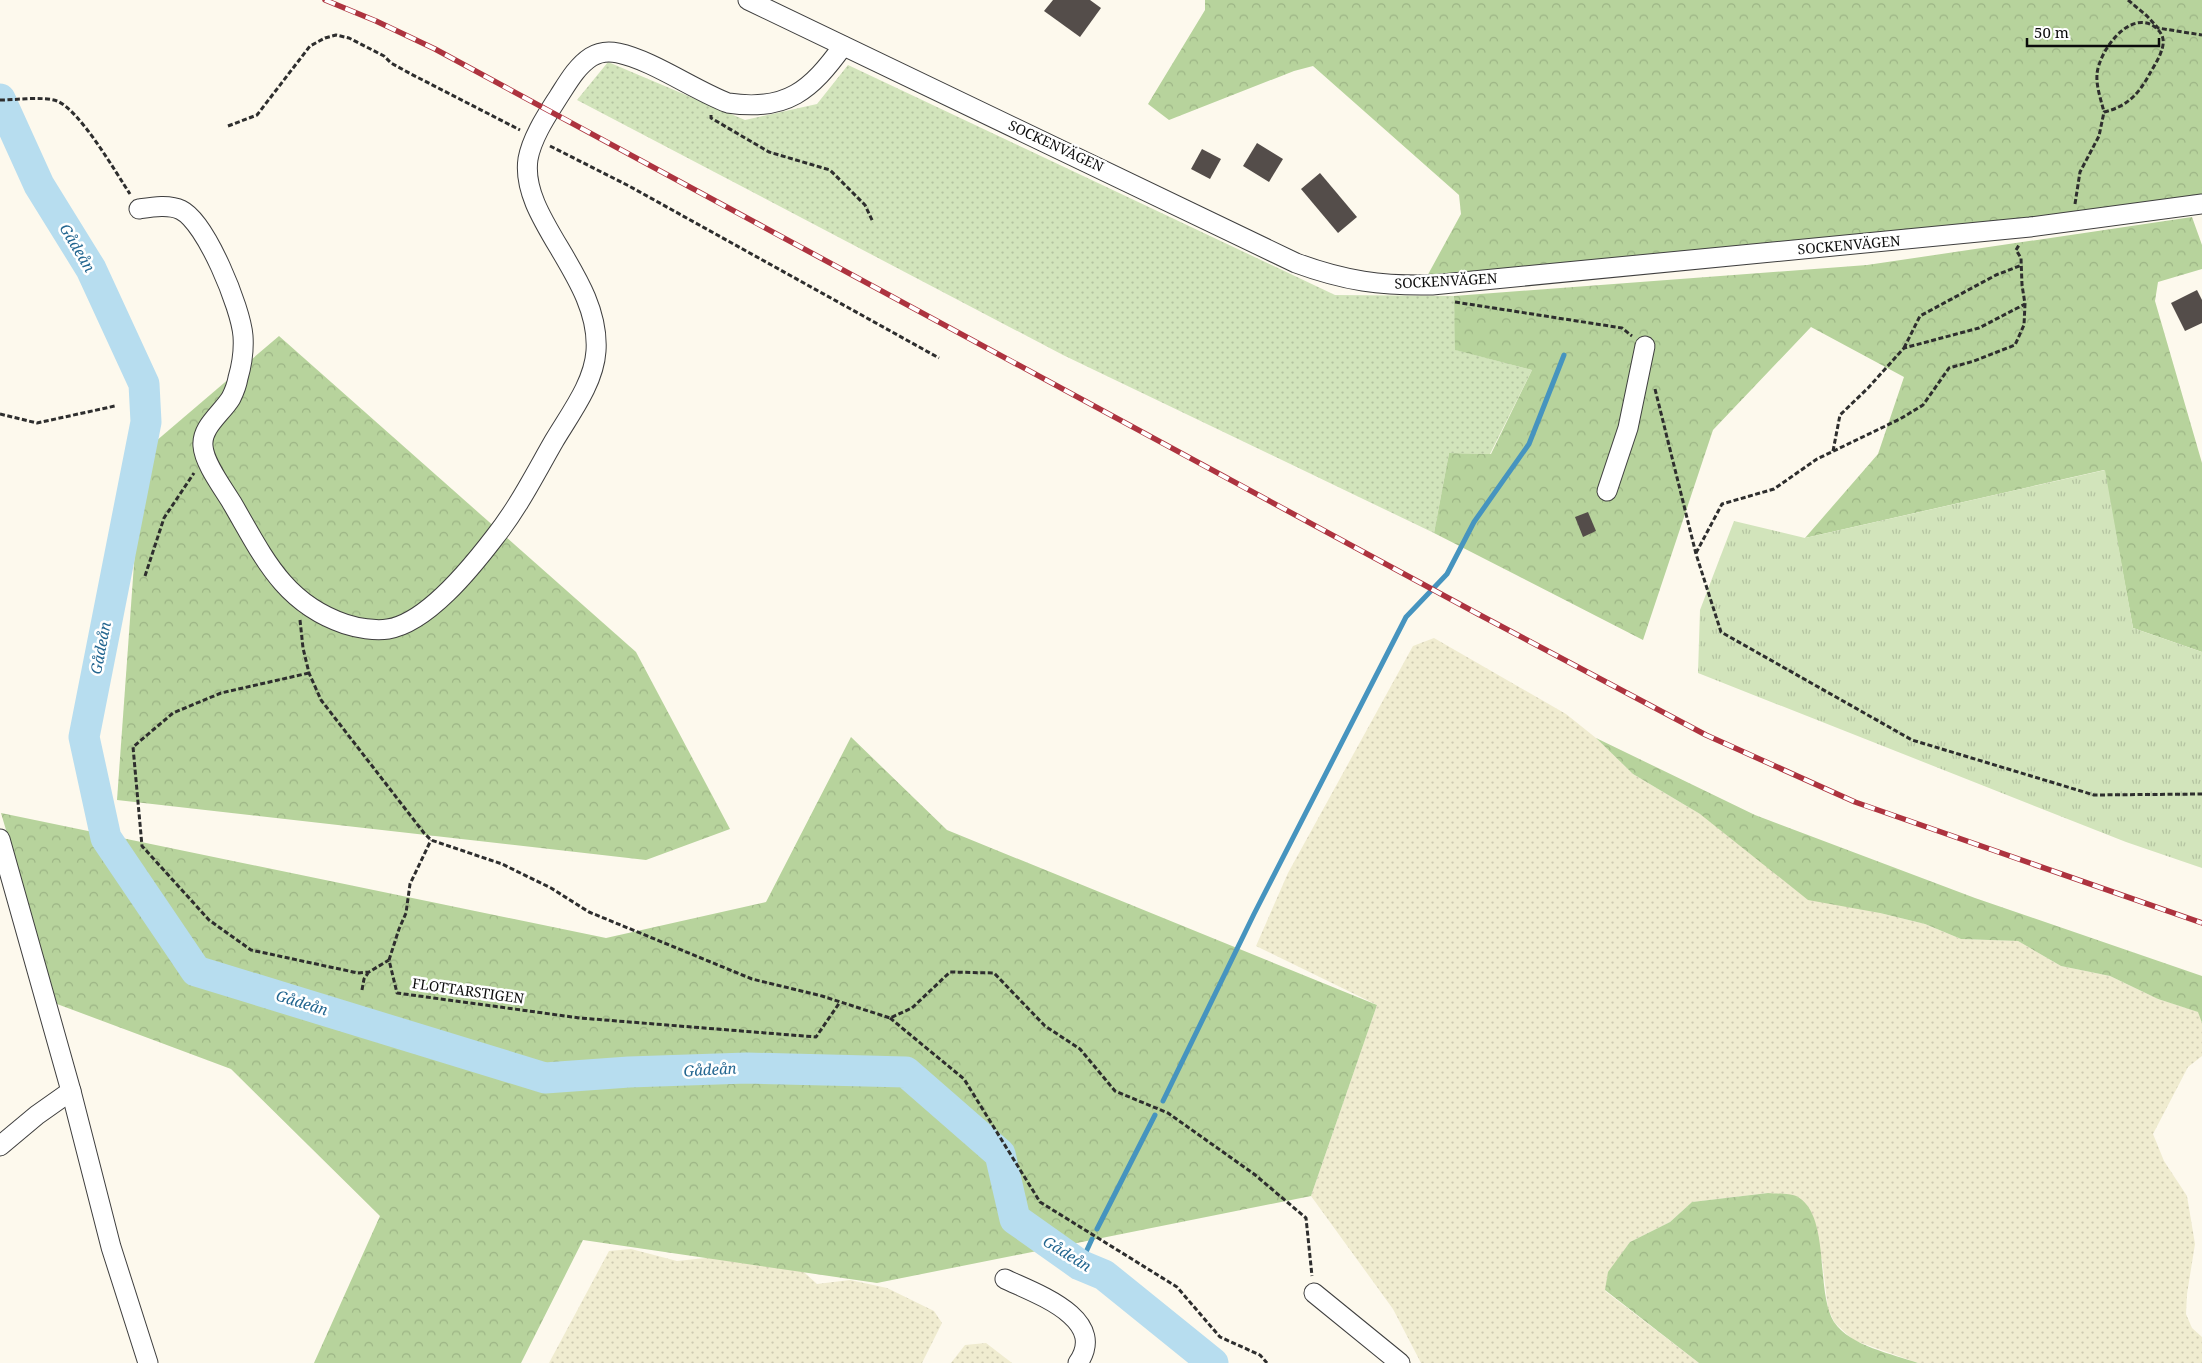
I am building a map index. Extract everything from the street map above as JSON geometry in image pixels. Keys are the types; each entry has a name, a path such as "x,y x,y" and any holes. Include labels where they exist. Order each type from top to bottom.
{"street":[{"name":"SOCKENVÄGEN","path":"748,0 1296,263 1349,280 1380,284 1432,285 2030,228 2202,204"},
{"path":"139,209 159,206 183,210 202,231 220,266 240,315 243,356 238,379 232,397 207,430 202,447 205,456 257,547 279,578 298,600 315,612 355,628 388,629 416,618 436,602 463,574 512,514 582,393 593,366 596,351 595,324 580,283 540,214 527,170 528,157 535,138 544,120 575,72 584,62 600,53 618,53 636,58 728,103 744,106 768,105 791,98 823,73 843,46"},
{"path":"1607,491 1628,428 1645,346"},
{"path":"0,839 71,1091 111,1247 148,1363"},
{"path":"0,1146 37,1115 71,1091"},
{"path":"1005,1279 1059,1304 1075,1317 1083,1331 1085,1347 1078,1363"},
{"path":"1314,1293 1400,1363"}],"path":[{"path":"2104,112 2124,106 2148,77 2162,46 2163,39 2158,28 2148,16 2128,0"},
{"path":"2073,222 2080,172 2099,136 2104,112 2097,74 2111,41 2133,24 2146,22 2158,28 2202,35"},
{"path":"228,126 257,115 310,46 324,38 336,35 348,38 384,56 411,74 629,186 939,358"},
{"path":"713,97 711,118 769,152 830,170 865,205 873,222"},
{"path":"0,100 44,99 57,101 70,108 103,152 139,209"},
{"path":"1696,554 1722,504 1774,489 1817,459 1900,419 1923,405 1949,368 1974,362 2015,345 2024,325 2025,304 2022,286 2022,265 2016,250 2030,228"},
{"path":"1833,451 1840,415 1868,388 1904,348 1920,316 1996,275 2022,265"},
{"path":"1432,285 1450,301 1622,328 1645,346"},
{"path":"1904,348 1979,328 2025,304"},
{"path":"1654,384 1696,554 1721,632 1912,740 2094,795 2202,794"},
{"path":"0,414 37,423 115,406"},
{"path":"145,576 164,518 205,456"},
{"path":"298,600 303,648 309,673 321,700 431,840 502,864 552,888 589,912 752,979 840,1002 890,1018 964,1079 1040,1202 1177,1287 1220,1337 1260,1355 1267,1363"},
{"path":"309,673 221,693 173,714 133,747 142,846 208,920 251,950 358,973 369,972"},
{"path":"362,990 364,979 369,972 389,960 406,913 410,884 431,840"},
{"name":"FLOTTARSTIGEN","path":"389,960 397,993 580,1018 816,1036 840,1002"},
{"path":"890,1018 912,1008 950,972 994,973 1045,1026 1080,1049 1115,1091 1168,1113 1254,1174 1306,1218 1314,1293"}],"shaded area":[{"path":"1434,638 1566,714 1596,738 1633,774 1700,814 1880,913 1925,924 1961,939 2018,941 2061,966 2110,976 2158,999 2199,1012 2202,1023 2202,1056 2188,1067 2153,1134 2164,1161 2187,1196 2195,1244 2187,1294 2186,1314 2192,1328 2202,1337 2202,1363 1918,1363 1853,1340 1835,1323 1828,1309 1822,1259 1768,1193 1692,1202 1670,1222 1630,1242 1620,1256 1605,1291 1699,1363 1421,1363 1393,1309 1311,1196 1377,1005 1256,946 1288,873 1413,646"},
{"path":"631,1249 677,1261 753,1253 795,1264 817,1284 850,1280 887,1288 934,1311 942,1323 922,1363 549,1363 609,1251"},
{"path":"986,1343 1012,1363 951,1363 965,1345"}],"green space":[{"path":"1205,0 2202,0 2202,198 2036,220 1450,273 1425,280 1461,214 1459,195 1313,66 1294,71 1169,120 1148,104 1205,10"},
{"path":"608,62 745,120 817,104 848,65 1335,295 1454,296 1456,350 1532,370 1490,454 1449,453 1434,533 1063,355 577,100"},
{"path":"2192,217 2202,245 2202,269 2158,282 2155,301 2202,463 2202,652 2133,628 2104,470 1805,538 1878,454 1904,377 1811,327 1713,430 1643,640 1434,533 1449,453 1491,454 1532,370 1455,350 1454,296 1867,265"},
{"path":"279,336 636,652 730,829 646,860 117,800 142,453"},
{"path":"2105,470 2133,628 2202,652 2202,868 2126,842 1698,673 1700,610 1734,521 1805,538"},
{"path":"851,737 947,830 1377,1005 1311,1196 877,1283 583,1240 521,1363 314,1363 380,1216 231,1069 57,1004 1,813 606,938 766,902"},
{"path":"1596,738 1755,815 1975,898 2202,976 2202,1023 2198,1012 2158,999 2110,976 2061,966 2018,941 1961,939 1925,924 1880,913 1808,900 1700,814 1633,774"},
{"path":"1768,1193 1788,1194 1798,1197 1808,1207 1815,1221 1819,1237 1828,1309 1834,1322 1841,1330 1861,1343 1918,1363 1699,1363 1605,1290 1608,1272 1630,1242 1670,1222 1692,1202"}],"building":[{"path":"1053,0 1090,0 1101,8 1080,37 1044,11"},
{"path":"1257,143 1283,159 1269,182 1243,166"},
{"path":"1202,149 1221,159 1210,179 1191,169"},
{"path":"1320,173 1357,217 1338,233 1301,189"},
{"path":"2197,290 2202,300 2202,323 2185,331 2171,303"},
{"path":"1588,512 1596,531 1583,537 1575,517"}],"waterway":[{"name":"Gådeån","path":"0,99 39,185 91,269 144,384 146,422 84,737 106,838 196,971 545,1078 629,1072 747,1068 906,1072 1000,1154 1015,1219 1080,1265 1104,1275 1213,1363"},
{"path":"1163,1101 1254,914 1406,617 1447,574 1474,522 1529,444 1564,355"},
{"path":"1097,1229 1155,1115"},
{"path":"1080,1265 1092,1239"}],"railway":[{"path":"325,0 376,21 435,49 1478,614 1706,735 1855,802 2202,923"}]}
